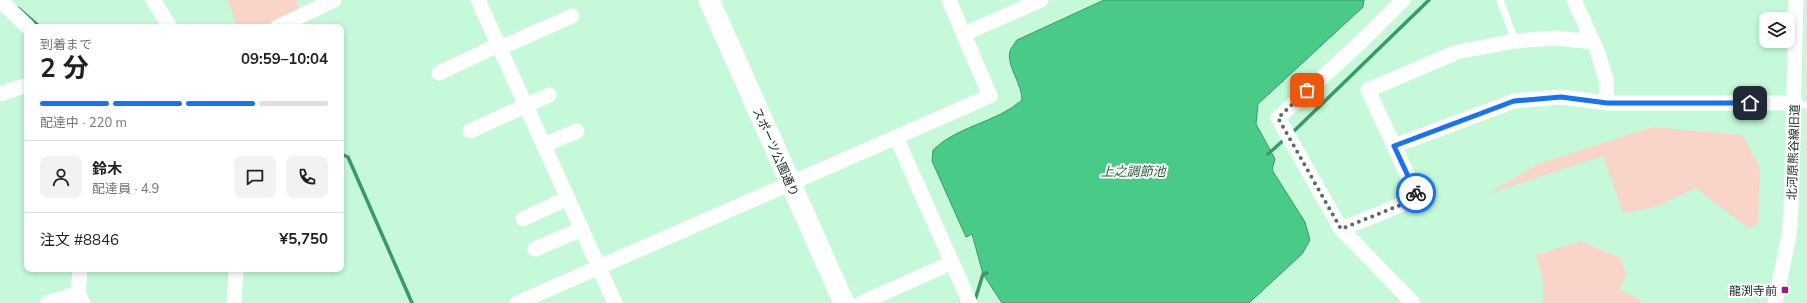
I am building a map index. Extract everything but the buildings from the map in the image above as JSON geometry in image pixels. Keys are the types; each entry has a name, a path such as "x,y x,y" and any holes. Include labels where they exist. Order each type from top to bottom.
{"street":[{"path":"0,0 25,24"},
{"path":"153,0 168,24"},
{"path":"284,24 334,0"},
{"path":"478,0 615,303"},
{"name":"スポーツ公園通り","path":"709,0 844,303"},
{"path":"517,303 990,96 949,0"},
{"path":"964,34 1041,0"},
{"path":"1403,0 1362,41 1278,118 1341,229 1413,303"},
{"path":"1574,0 1593,42 1606,80 1607,103"},
{"name":"北河原熊谷線旧道","path":"1775,303 1789,235 1801,104 1796,0"},
{"path":"438,72 572,16"},
{"path":"1341,229 1418,198 1368,90 1457,52 1514,41 1556,38 1593,42"},
{"path":"0,94 24,86"},
{"path":"470,132 549,95"},
{"path":"1394,146 1514,101 1561,97 1607,103 1801,104"},
{"path":"544,145 576,131"},
{"path":"896,137 970,303"},
{"path":"523,219 568,198"},
{"path":"536,249 582,229"},
{"path":"861,303 942,267"},
{"path":"47,303 81,298 80,272"},
{"path":"234,303 236,272"}],"lane":[{"path":"1500,0 1514,41"}],"shaded area":[{"path":"227,0 296,0 300,8 267,24 237,24"},
{"path":"1652,127 1743,135 1760,168 1758,224 1748,228 1695,188 1656,207 1623,213 1603,156 1488,194 1538,164"},
{"path":"1580,241 1621,258 1626,274 1619,289 1642,301 1640,303 1543,303 1543,282 1536,255"}],"water":[{"name":"上之調節池","path":"1104,0 1364,0 1363,7 1258,104 1256,124 1275,159 1272,170 1305,222 1310,240 1302,254 1249,303 1002,303 983,274 972,234 966,237 932,161 933,150 953,135 989,120 1012,108 1022,100 1020,87 1012,69 1009,57 1010,51 1017,40"}],"waterway":[{"path":"1292,133 1429,0"},
{"path":"18,8 37,24"},
{"path":"1268,154 1286,138"},
{"path":"344,155 348,157 412,303"},
{"path":"975,300 983,274 987,273"}],"way so far":[{"path":"1307,90 1278,118 1341,229 1418,198 1416,193"}],"place":[{"name":"龍渕寺前","path":"1785,290"}],"route":[{"path":"1416,193 1394,146 1514,101 1561,97 1607,103 1750,103"}]}
